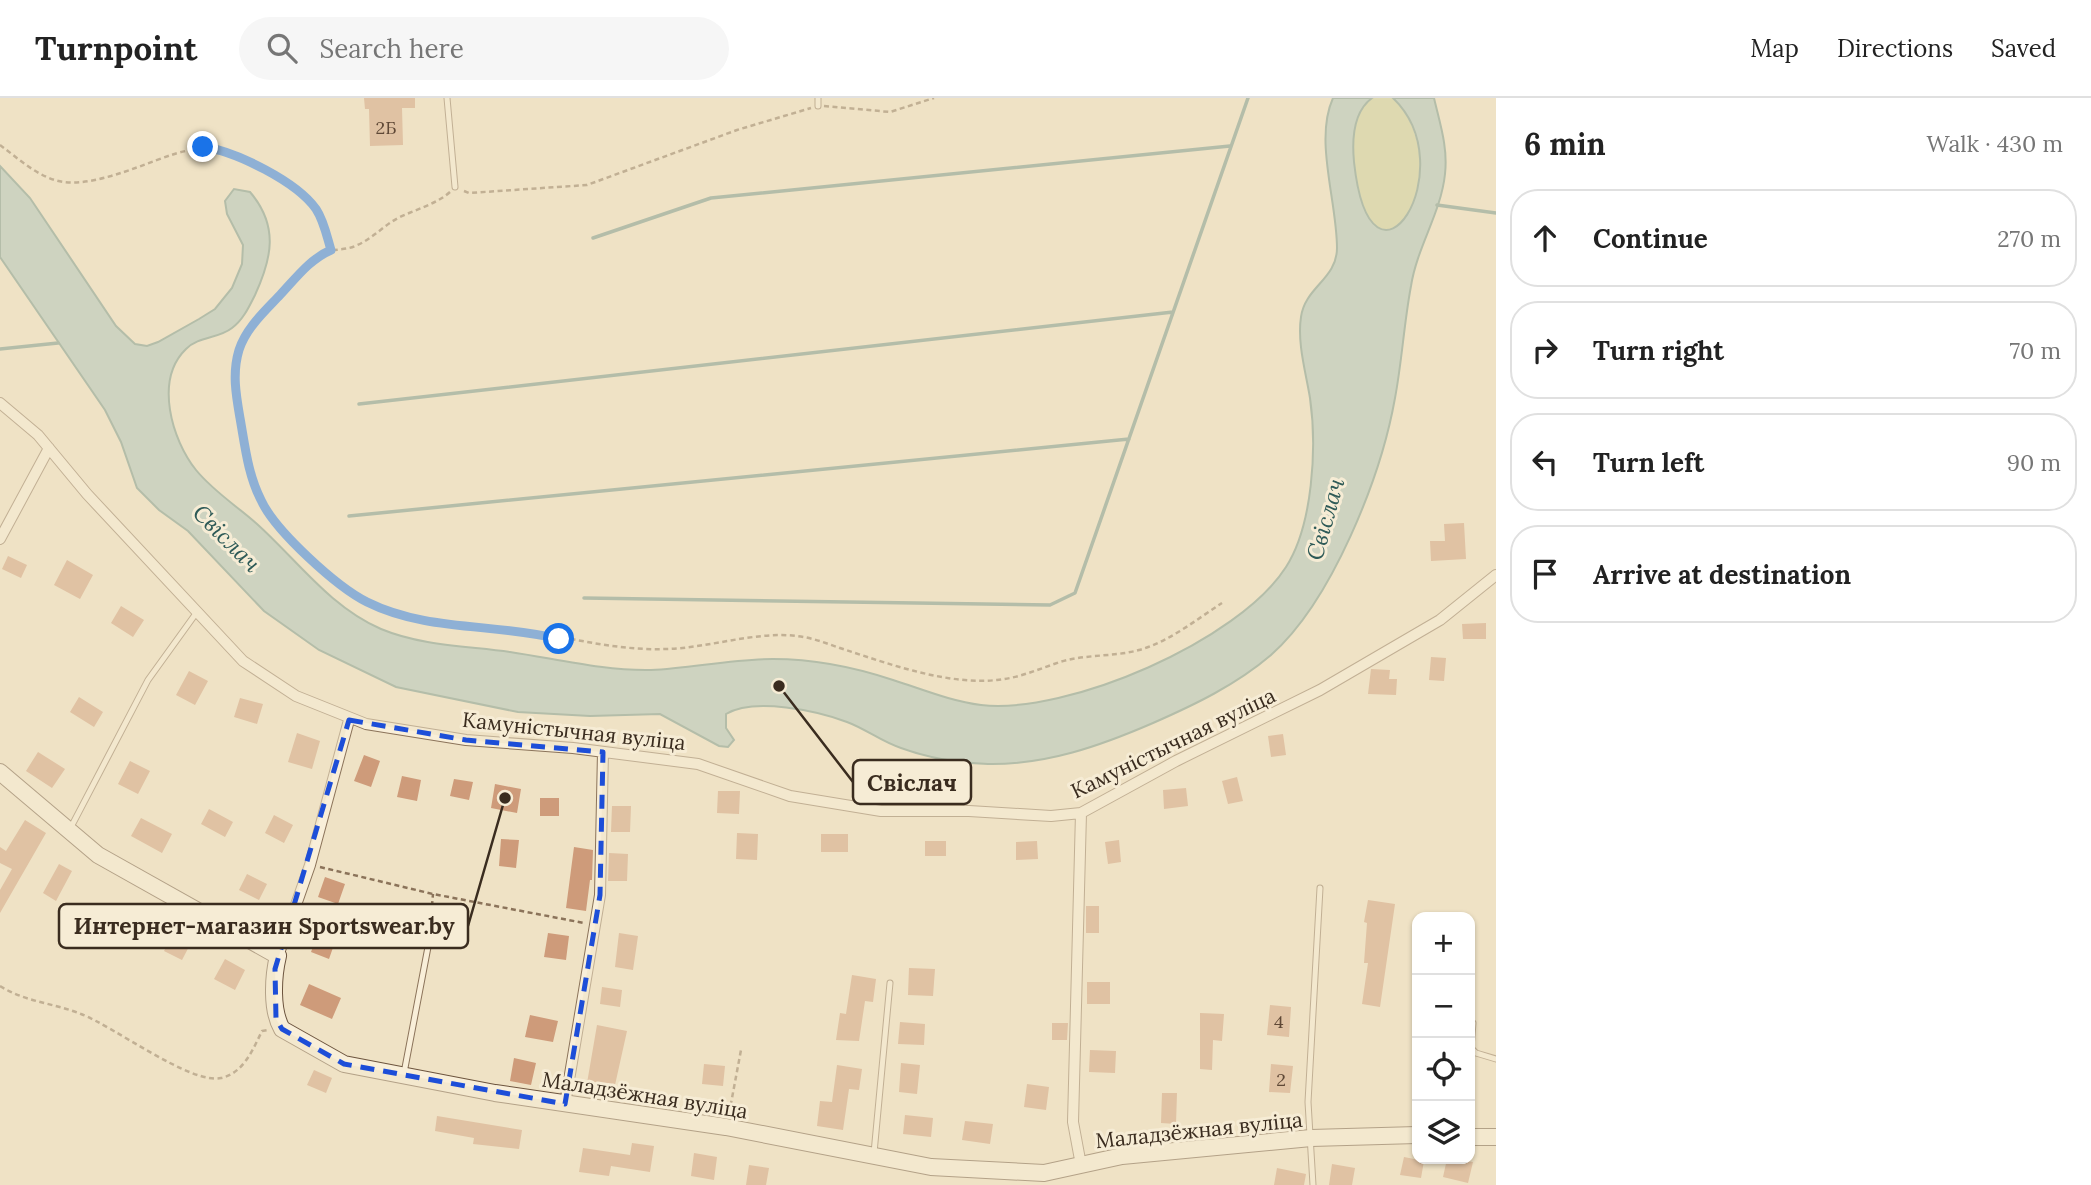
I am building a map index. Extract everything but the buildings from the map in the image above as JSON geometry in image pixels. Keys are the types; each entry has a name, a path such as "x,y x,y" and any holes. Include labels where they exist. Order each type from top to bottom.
{"street":[{"name":"Камуністычная вуліца","path":"0,403 26,423 243,661 296,696 349,720 466,740 603,752 698,764 790,796 881,811 969,811 1041,816 1081,813 1176,761 1320,690 1440,620 1496,575"},
{"path":"0,539 49,448"},
{"path":"282,1029 276,1019 275,969 310,865 349,720"},
{"path":"565,1104 600,895 603,752"},
{"path":"0,772 98,855 278,956"},
{"path":"1081,813 1073,1122 1081,1165"},
{"name":"Маладзёжная вуліца","path":"282,1029 344,1064 565,1104 726,1127 932,1167 1044,1173 1122,1156 1378,1133 1412,1135"},
{"path":"1475,1137 1496,1138"}],"lane":[{"path":"447,98 455,187"},
{"path":"818,98 818,106"},
{"path":"69,832 148,680 197,612"},
{"path":"1313,1185 1308,1102 1320,888"},
{"path":"403,1076 428,947"},
{"path":"873,1156 890,983"},
{"path":"1472,1038 1471,1048 1476,1054 1496,1059"}],"path":[{"path":"934,98 890,111 818,106 737,130 587,185 469,193 455,187 436,202 388,223 356,246 331,250 310,262 245,338 236,365 237,400 248,466 270,516 341,584 386,610 430,622 511,629 629,648 687,648 775,635 798,636 902,666 980,681 1018,677 1082,657 1140,650 1222,603"},
{"path":"0,145 48,177 81,183 121,173 182,150 203,147 223,149 254,163 309,201 321,217 331,250"},
{"path":"310,865 433,894 595,925"},
{"path":"428,947 433,894"},
{"path":"0,986 16,996 81,1014 196,1075 221,1078 245,1064 262,1031 282,1029"},
{"path":"726,1127 741,1050"}],"highlighted area":[{"path":"349,720 466,740 603,752 600,895 565,1104 344,1064 282,1029 276,1019 275,969"}],"green space":[{"path":"1372,98 1393,98 1403,109 1416,137 1419,153 1421,169 1417,199 1407,219 1400,226 1391,229 1380,229 1372,224 1361,206 1356,183 1353,154 1355,127 1361,111"}],"water":[{"path":"1333,98 1372,98 1357,119 1353,154 1364,207 1378,227 1393,228 1407,214 1417,190 1420,159 1413,127 1393,98 1434,98 1445,154 1443,188 1411,286 1388,430 1366,500 1351,536 1314,603 1293,632 1271,655 1244,676 1199,701 1133,731 1093,746 1031,761 988,764 932,757 911,752 835,718 803,710 769,706 738,709 726,714 726,728 734,740 728,747 719,746 660,714 590,716 518,712 396,687 319,650 264,611 188,531 159,510 137,488 121,442 105,410 0,257 0,166 30,198 116,326 135,344 147,346 215,309 232,288 242,264 243,245 227,214 225,201 234,189 250,192 265,217 269,230 269,255 265,268 255,295 239,321 227,332 191,345 176,362 169,393 174,427 187,457 210,485 257,524 330,596 363,620 381,629 428,642 616,669 651,670 758,659 819,662 864,671 970,703 1017,705 1058,698 1103,685 1148,668 1192,646 1231,621 1263,595 1286,567 1295,550 1307,508 1313,462 1312,418 1301,347 1301,317 1308,298 1332,268 1337,248 1326,152 1328,115"}],"waterway":[{"path":"584,598 1050,605 1075,593 1248,98"},
{"path":"593,238 711,198 1230,146"},
{"path":"1437,205 1496,213"},
{"path":"359,404 1173,312"},
{"path":"0,349 58,343"},
{"path":"349,516 1129,439"}],"place":[{"name":"Свіслач","path":"779,686"},
{"name":"Интернет-магазин Sportswear.by","path":"505,798"}],"route":[{"path":"203,147 223,149 239,155 309,201 321,217 331,250 310,262 252,326 239,349 235,383 248,466 261,502 270,516 310,557 349,591 386,610 430,622 511,629 559,639"}]}
